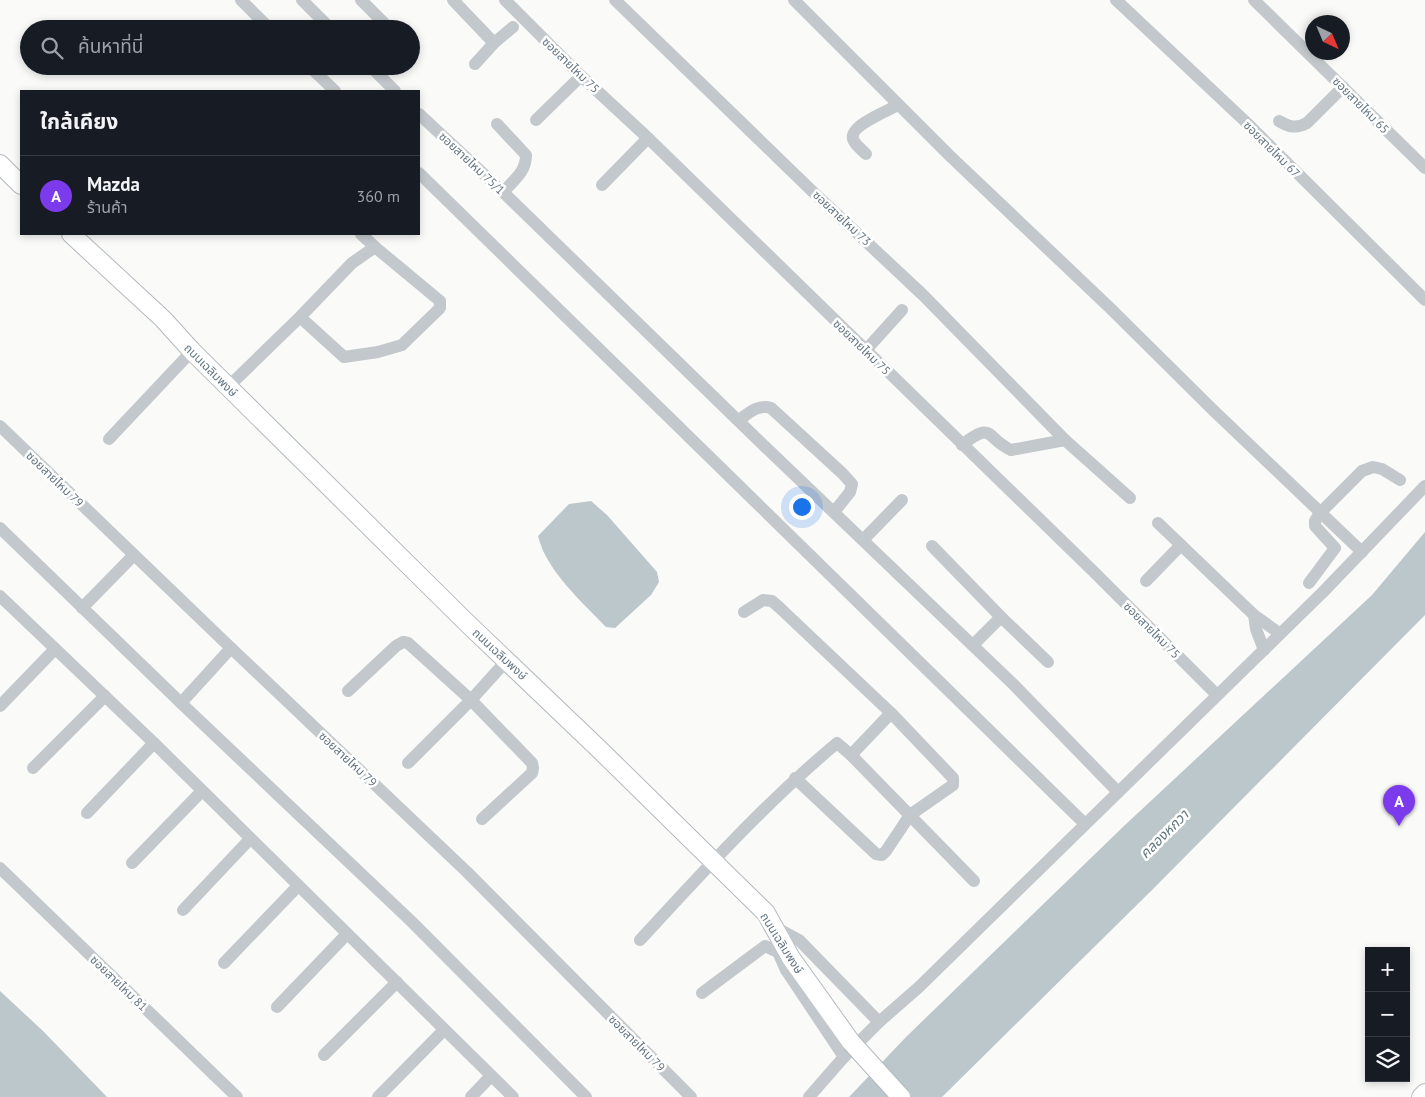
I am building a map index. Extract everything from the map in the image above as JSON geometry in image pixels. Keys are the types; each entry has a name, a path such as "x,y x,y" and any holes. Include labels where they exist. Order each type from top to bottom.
{"main road":[{"path":"0,164 20,184"},
{"name":"ถนนเฉลิมพงษ์","path":"72,235 163,320 192,352 467,623 713,861 769,920 847,1050 901,1097"},
{"path":"1421,1097 1425,1093"}],"street":[{"path":"241,0 261,20"},
{"path":"302,0 322,20"},
{"path":"361,0 380,20"},
{"path":"453,0 494,43"},
{"name":"ซอยสายไหม 75","path":"505,0 580,76 648,138 1093,571 1217,695"},
{"name":"ซอยสายไหม 73","path":"615,0 811,190 924,295 1065,440 1130,498"},
{"path":"794,0 898,105 1110,308 1212,410 1362,552"},
{"name":"ซอยสายไหม 67","path":"1116,0 1248,124 1425,300"},
{"name":"ซอยสายไหม 65","path":"1254,0 1425,168"},
{"path":"475,64 494,43 513,27"},
{"path":"318,75 334,90"},
{"path":"379,75 394,90"},
{"path":"536,120 580,76"},
{"path":"1279,121 1289,127 1300,127 1307,123 1343,87"},
{"path":"866,154 852,138 854,131 898,105"},
{"name":"ซอยสายไหม 75/1","path":"420,115 503,192 862,540 1014,684 1118,792"},
{"path":"497,124 526,155 526,164 522,172 503,192"},
{"path":"602,185 648,138"},
{"path":"420,174 1085,824"},
{"path":"300,317 344,356 378,352 402,345 440,308 440,301 361,235"},
{"path":"228,387 352,263 375,247"},
{"path":"866,350 902,310"},
{"path":"110,439 192,352"},
{"path":"739,420 758,407 771,408 842,473 852,484 850,492 834,512"},
{"name":"ซอยสายไหม 79","path":"0,426 467,872 691,1097"},
{"path":"962,445 976,434 984,432 991,434 1006,448 1011,450 1065,440"},
{"path":"1309,583 1335,548 1315,526 1315,521 1320,513 1362,470 1382,469 1400,480"},
{"path":"809,1097 847,1050 919,987 1264,650 1425,486"},
{"path":"862,540 902,500"},
{"path":"1158,523 1254,615 1279,633"},
{"path":"0,528 412,922 586,1097"},
{"path":"1146,581 1181,545"},
{"path":"932,546 1048,662"},
{"path":"82,608 134,555"},
{"path":"744,612 763,600 772,601 891,713 954,778 952,786 910,815 882,855 876,854 795,778"},
{"path":"2,602 55,649 154,743 513,1097"},
{"path":"1254,615 1256,628 1264,650"},
{"path":"972,645 1001,616"},
{"path":"348,691 402,642 408,643 471,700 532,763 533,768 532,773 482,819"},
{"path":"181,703 231,648"},
{"path":"0,706 55,649"},
{"path":"408,763 471,700 507,660"},
{"path":"33,768 105,696"},
{"path":"851,755 891,713"},
{"path":"87,813 154,743"},
{"path":"640,940 713,861 795,778 836,743 851,755 974,881"},
{"path":"132,864 202,791"},
{"path":"183,910 250,839"},
{"name":"ซอยสายไหม 81","path":"0,868 237,1097"},
{"path":"224,963 298,886"},
{"path":"847,1050 786,970 764,928 769,920 799,940 879,1022"},
{"path":"277,1007 347,934"},
{"path":"702,993 765,946 778,952"},
{"path":"324,1055 396,982"},
{"path":"378,1097 444,1030"},
{"path":"471,1097 492,1076"}],"water":[{"path":"591,501 607,515 657,572 659,582 651,595 615,628 606,627 566,585 542,549 538,536 569,504"},
{"name":"คลองหกวา","path":"1425,532 1425,615 1152,890 942,1097 849,1097 906,1037 1125,825 1372,595"},
{"path":"0,991 43,1031 107,1097 0,1097"}],"place":[{"name":"Mazda","path":"1399,826"}]}
